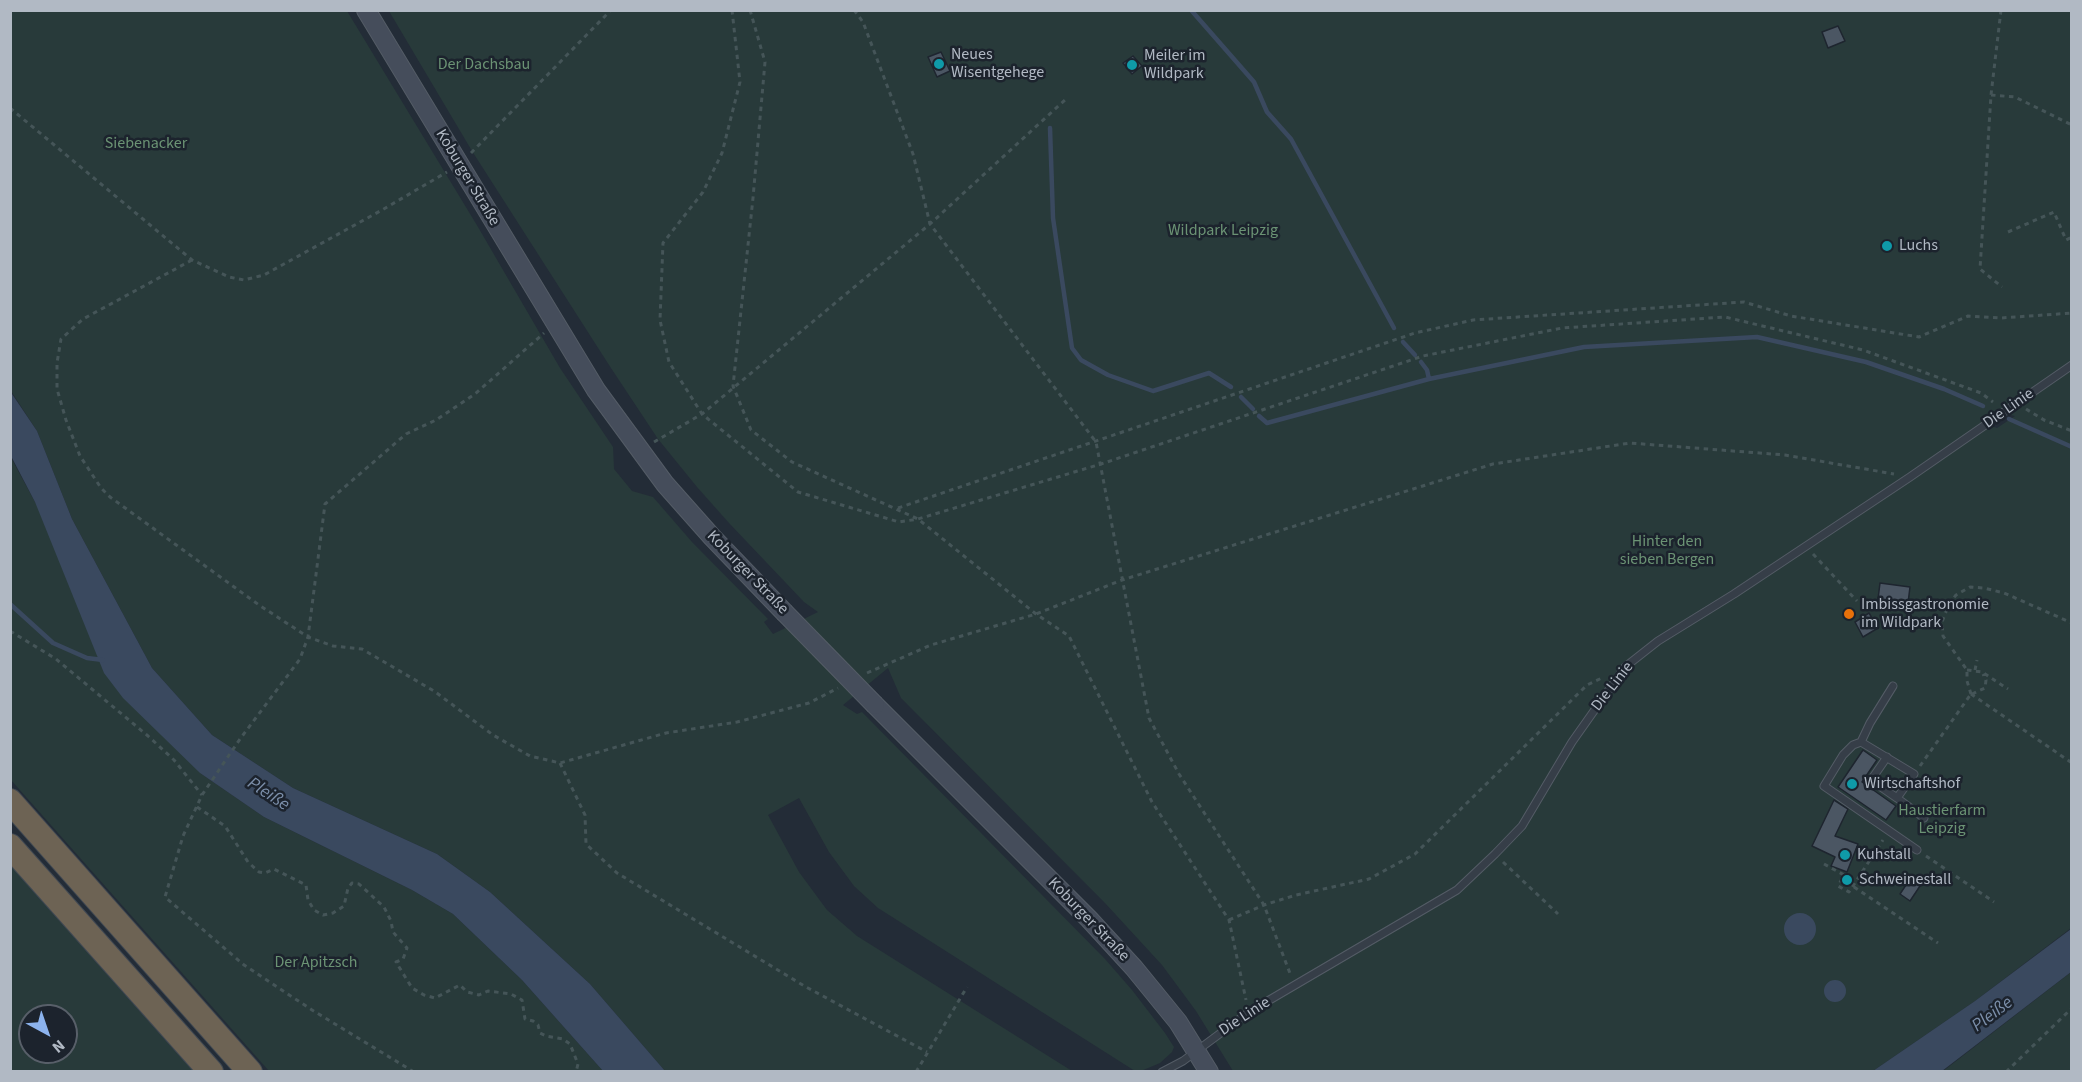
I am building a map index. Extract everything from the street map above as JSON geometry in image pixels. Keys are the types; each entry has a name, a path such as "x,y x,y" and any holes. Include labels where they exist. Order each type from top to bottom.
{"highway":[{"path":"10,801 250,1071"},
{"path":"10,846 211,1071"}],"main road":[{"name":"Koburger Straße","path":"366,10 555,325 640,453 691,514 784,612 1089,919 1150,985 1197,1050 1209,1071"}],"lane":[{"name":"Die Linie","path":"1161,1071 1183,1061 1249,1012 1457,890 1521,826 1572,742 1625,667 1658,641 1910,477 2072,365"},
{"path":"1893,686 1861,742 1853,745 1843,755 1824,786 1917,850"},
{"path":"1861,742 1914,774 1897,798"},
{"path":"1887,757 1871,780 1924,818"}],"path":[{"path":"472,152 611,10"},
{"path":"732,10 740,82 722,153 703,192 663,243 660,320 669,362 702,414 798,492 899,522 918,519 1101,464 1423,356 1562,328 1725,317 1863,350 1981,393 1993,402"},
{"path":"750,10 765,62 733,386 751,429 792,462 918,519 1036,614 1069,636 1152,802 1228,920 1249,1012"},
{"path":"854,10 863,22 913,154 930,224 1096,442 1149,718 1179,774 1264,905 1295,986"},
{"path":"2001,10 1991,94 1980,269 2002,287"},
{"path":"1991,94 2015,97 2072,125"},
{"path":"640,453 658,439 702,414 930,224 1066,99"},
{"path":"10,108 192,260 229,277 244,280 264,275 444,174"},
{"path":"2008,232 2054,212 2066,240 2072,237"},
{"path":"192,260 83,319 61,339 57,363 57,390 66,420 85,465 110,497 308,637 333,646 362,649 434,690 493,735 530,756 560,763 666,733 737,722 808,703 847,683"},
{"path":"898,508 1415,333 1473,320 1744,302 1791,316 1919,338 1968,316 2001,318 2072,313"},
{"path":"414,1071 312,1010 244,965 165,897 183,836 202,795 240,739 300,659 308,637 325,504 406,434 436,420 475,394 555,325"},
{"path":"2017,403 2044,420 2072,431"},
{"path":"866,673 931,645 1036,614 1122,580 1493,464 1630,443 1785,455 1910,477"},
{"path":"1805,546 1857,601"},
{"path":"2072,623 2004,593 1970,587 1956,595 1949,604 1942,622 1943,636 1968,669 1967,681 1971,694 2072,763"},
{"path":"10,631 56,659 148,736 174,760 202,795"},
{"path":"1975,670 1977,660"},
{"path":"1228,920 1296,895 1369,879 1415,854 1587,685 1625,667"},
{"path":"1968,669 1982,672 2008,689"},
{"path":"1914,774 1971,694 1985,688 1986,680 1982,672"},
{"path":"560,763 585,815 586,844 617,873 806,987 927,1052"},
{"path":"196,807 225,826 248,862 259,872 265,873 274,869 306,885 308,900 314,910 323,915 333,913 344,906 348,888 352,883 359,884 384,906 393,932 407,948 403,959 396,962 412,988 435,998 460,985 467,992 479,995 488,991 511,994 522,1000 525,1019 538,1025 540,1033 562,1039 570,1044 578,1064 576,1071"},
{"path":"1824,864 1844,874 1838,886 1849,892 1888,831"},
{"path":"1917,850 1994,902"},
{"path":"1495,854 1558,914"},
{"path":"1854,887 1938,944"},
{"path":"916,1071 967,987"},
{"path":"2006,1071 2072,1008"}],"green space":[{"path":"10,11 347,11 478,227 560,368 613,447 614,469 632,491 653,497 692,542 768,619 764,622 773,634 818,612 804,602 729,523 658,439 472,151 389,11 2071,11 2071,928 1975,1001 1873,1071 1233,1071 1196,1011 1162,965 1105,903 901,698 888,668 843,705 857,714 862,712 1105,959 1165,1033 1174,1047 1172,1052 1160,1063 1141,1071 1135,1071 878,908 854,886 829,852 799,798 768,815 799,872 827,910 857,936 1072,1071 665,1071 590,984 490,892 437,854 293,788 212,735 152,668 72,519 37,431 11,391","holes":["1994,411 2015,416 1997,428 1980,421"]},
{"name":"Der Apitzsch","path":"10,456 35,502 200,773 264,817 412,890 453,914 522,980 603,1071 269,1071 11,780"},
{"path":"11,866 193,1071 11,1071"},
{"path":"2070,973 2071,1071 1942,1072"}],"water":[{"name":"Pleiße","path":"10,391 37,431 72,519 152,668 212,735 293,788 437,854 490,892 590,984 665,1071 603,1071 522,980 453,914 412,890 264,817 200,773 123,698 104,673 35,502 11,456"},
{"path":"1800,913 1811,918 1816,929 1811,940 1800,945 1789,940 1784,929 1789,918"},
{"name":"Pleiße","path":"2071,929 2071,972 1942,1071 1873,1071 1975,1001"},
{"path":"1835,980 1845,987 1846,991 1839,1001 1835,1002 1825,995 1824,991 1831,981"}],"building":[{"path":"1838,26 1845,41 1828,48 1822,32"},
{"name":"Neues Wisentgehege","path":"941,52 950,71 937,77 928,57"},
{"name":"Meiler im Wildpark","path":"1133,56 1142,66 1132,74 1123,63"},
{"path":"1880,583 1910,587 1908,603 1878,599"},
{"path":"1869,613 1878,628 1863,637 1855,622"},
{"name":"Wirtschaftshof","path":"1863,750 1877,760 1862,782 1896,806 1886,820 1838,787"},
{"path":"1834,800 1848,809 1835,836 1858,844 1847,872 1831,866 1835,857 1812,846"},
{"path":"1910,879 1920,886 1910,901 1900,894"}],"waterway":[{"path":"1191,10 1254,82 1267,112 1291,139 1394,328"},
{"path":"1050,128 1053,218 1072,348 1081,360 1108,375 1153,391 1209,373 1231,387"},
{"path":"1259,416 1267,423 1429,379 1584,347 1757,337 1866,362 1944,389 1983,406"},
{"path":"1403,342 1415,355"},
{"path":"1421,362 1427,370 1429,379"},
{"path":"1241,397 1253,409"},
{"path":"2009,419 2072,447"},
{"path":"10,604 53,643 87,658 103,660"}],"place":[{"name":"Neues Wisentgehege","path":"939,64"},
{"name":"Meiler im Wildpark","path":"1132,65"},
{"name":"Luchs","path":"1887,246"},
{"name":"Imbissgastronomie im Wildpark","path":"1849,614"},
{"name":"Wirtschaftshof","path":"1852,784"},
{"name":"Kuhstall","path":"1845,855"},
{"name":"Schweinestall","path":"1847,880"}],"park label":[{"name":"Der Dachsbau","path":"484,65"},
{"name":"Siebenacker","path":"146,144"},
{"name":"Wildpark Leipzig","path":"1223,231"},
{"name":"Hinter den sieben Bergen","path":"1667,551"},
{"name":"Haustierfarm Leipzig","path":"1942,820"}]}
